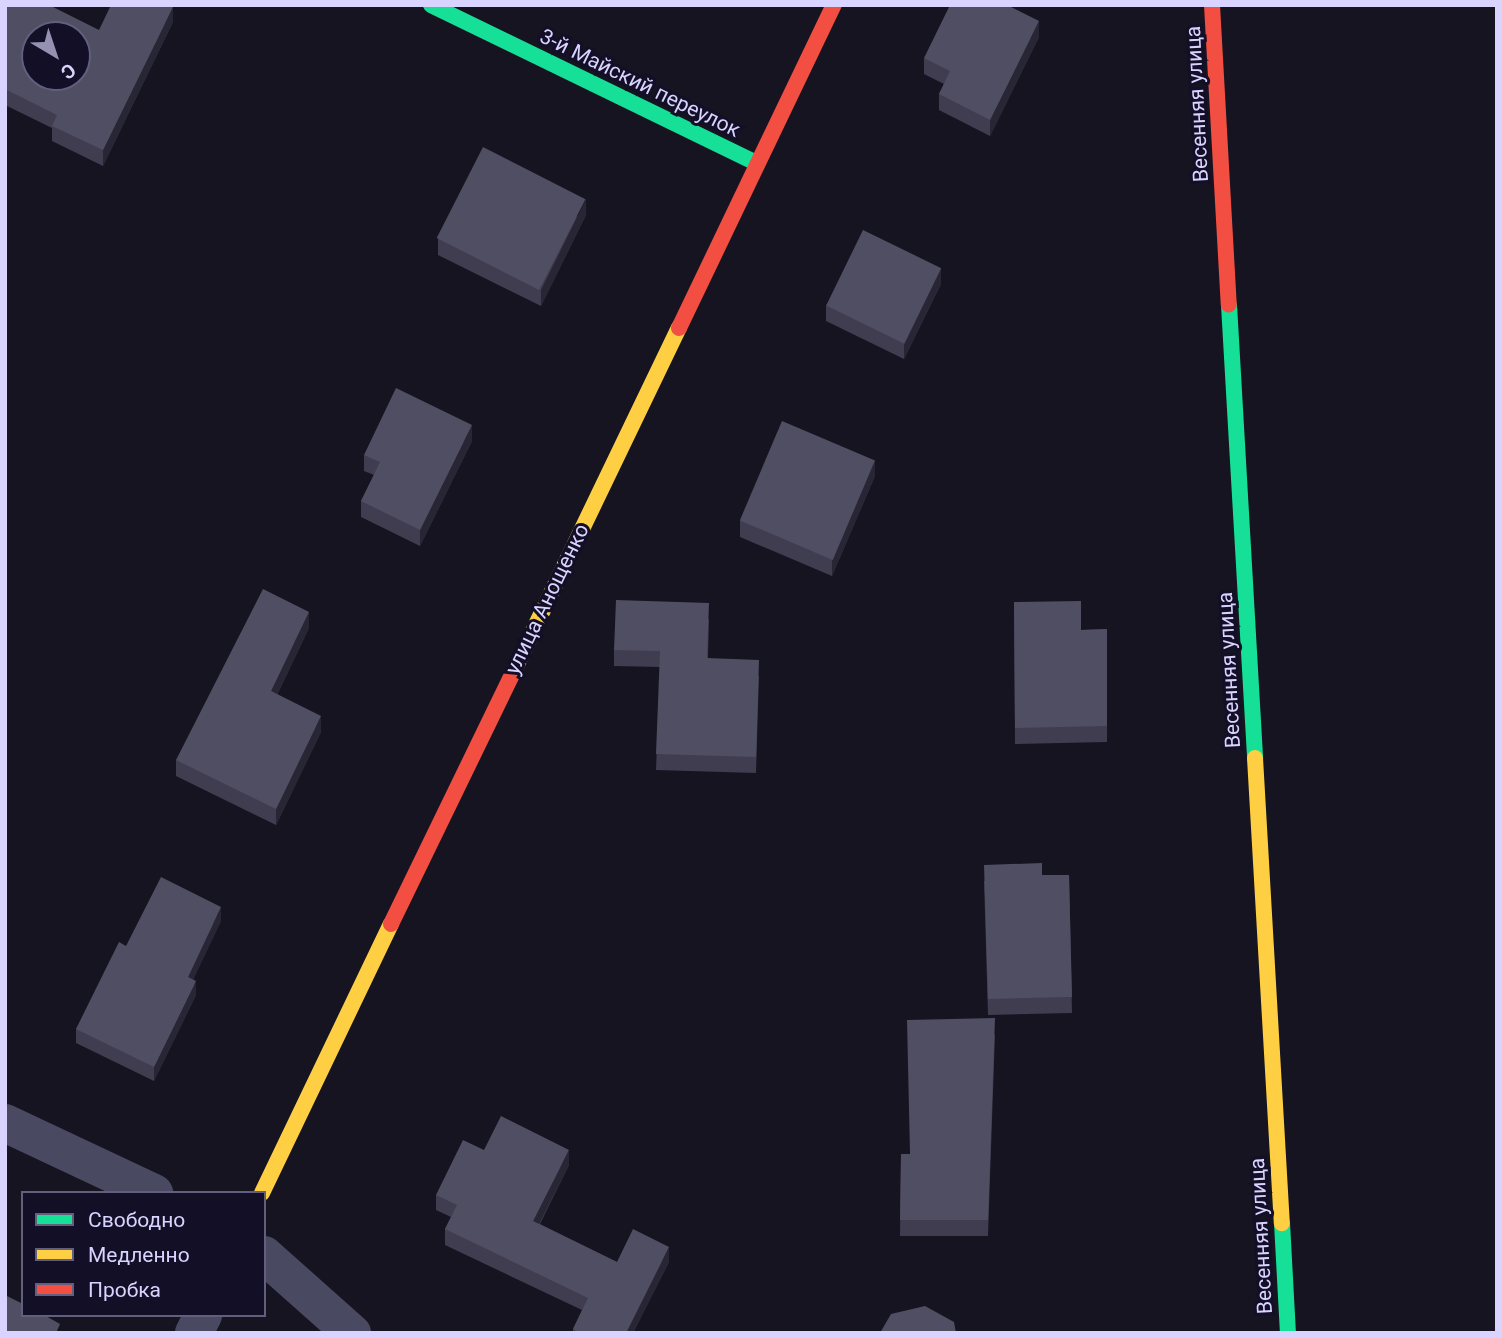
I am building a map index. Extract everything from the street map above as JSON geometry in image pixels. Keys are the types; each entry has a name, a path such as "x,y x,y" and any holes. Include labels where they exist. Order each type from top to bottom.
{"street":[{"name":"3-й Майский переулок","path":"430,5 756,163"},
{"name":"улица Анощенко","path":"263,1191 834,5"},
{"name":"Весенняя улица","path":"1212,5 1288,1333"},
{"path":"5,1123 150,1191"},
{"path":"266,1257 352,1333"},
{"path":"194,1333 202,1317"}],"building":[{"path":"5,5 49,5 81,21 21,21 21,91 91,91 91,26 99,30 111,5 173,7 103,150 52,126 57,115 5,89"},
{"path":"950,5 1007,5 1039,21 990,120 939,94 950,71 924,58"},
{"path":"483,147 585,199 539,290 437,238"},
{"path":"863,230 941,268 904,344 826,305"},
{"path":"396,388 472,425 420,530 361,501 380,462 364,455"},
{"path":"782,421 875,460 833,560 740,520"},
{"path":"263,589 309,612 271,691 321,716 276,809 176,760"},
{"path":"616,600 709,603 707,658 759,660 756,757 656,754 660,651 614,650"},
{"path":"1081,601 1081,630 1107,629 1107,726 1015,728 1014,602"},
{"path":"1042,863 1042,875 1069,875 1072,997 988,999 984,865"},
{"path":"161,877 221,907 188,977 196,981 154,1067 76,1029 119,942 126,946"},
{"path":"995,1018 988,1220 900,1220 901,1154 910,1154 907,1020"},
{"path":"501,1116 569,1150 533,1221 617,1262 633,1229 669,1247 626,1333 580,1333 573,1329 588,1298 445,1229 457,1205 436,1195 463,1140 484,1150"},
{"path":"5,1295 21,1303 21,1317 48,1317 60,1324 56,1333 5,1333"},
{"path":"925,1306 954,1322 956,1333 880,1333 891,1314"}],"traffic: fast":[{"path":"431,5 756,163"},
{"path":"1229,305 1255,758"},
{"path":"1282,1223 1288,1333"}],"traffic: slow":[{"path":"532,633 679,328"},
{"path":"1255,758 1282,1223"},
{"path":"263,1191 391,924"}],"traffic: jam":[{"path":"679,328 834,5"},
{"path":"1212,5 1229,305"},
{"path":"391,924 532,633"}]}
